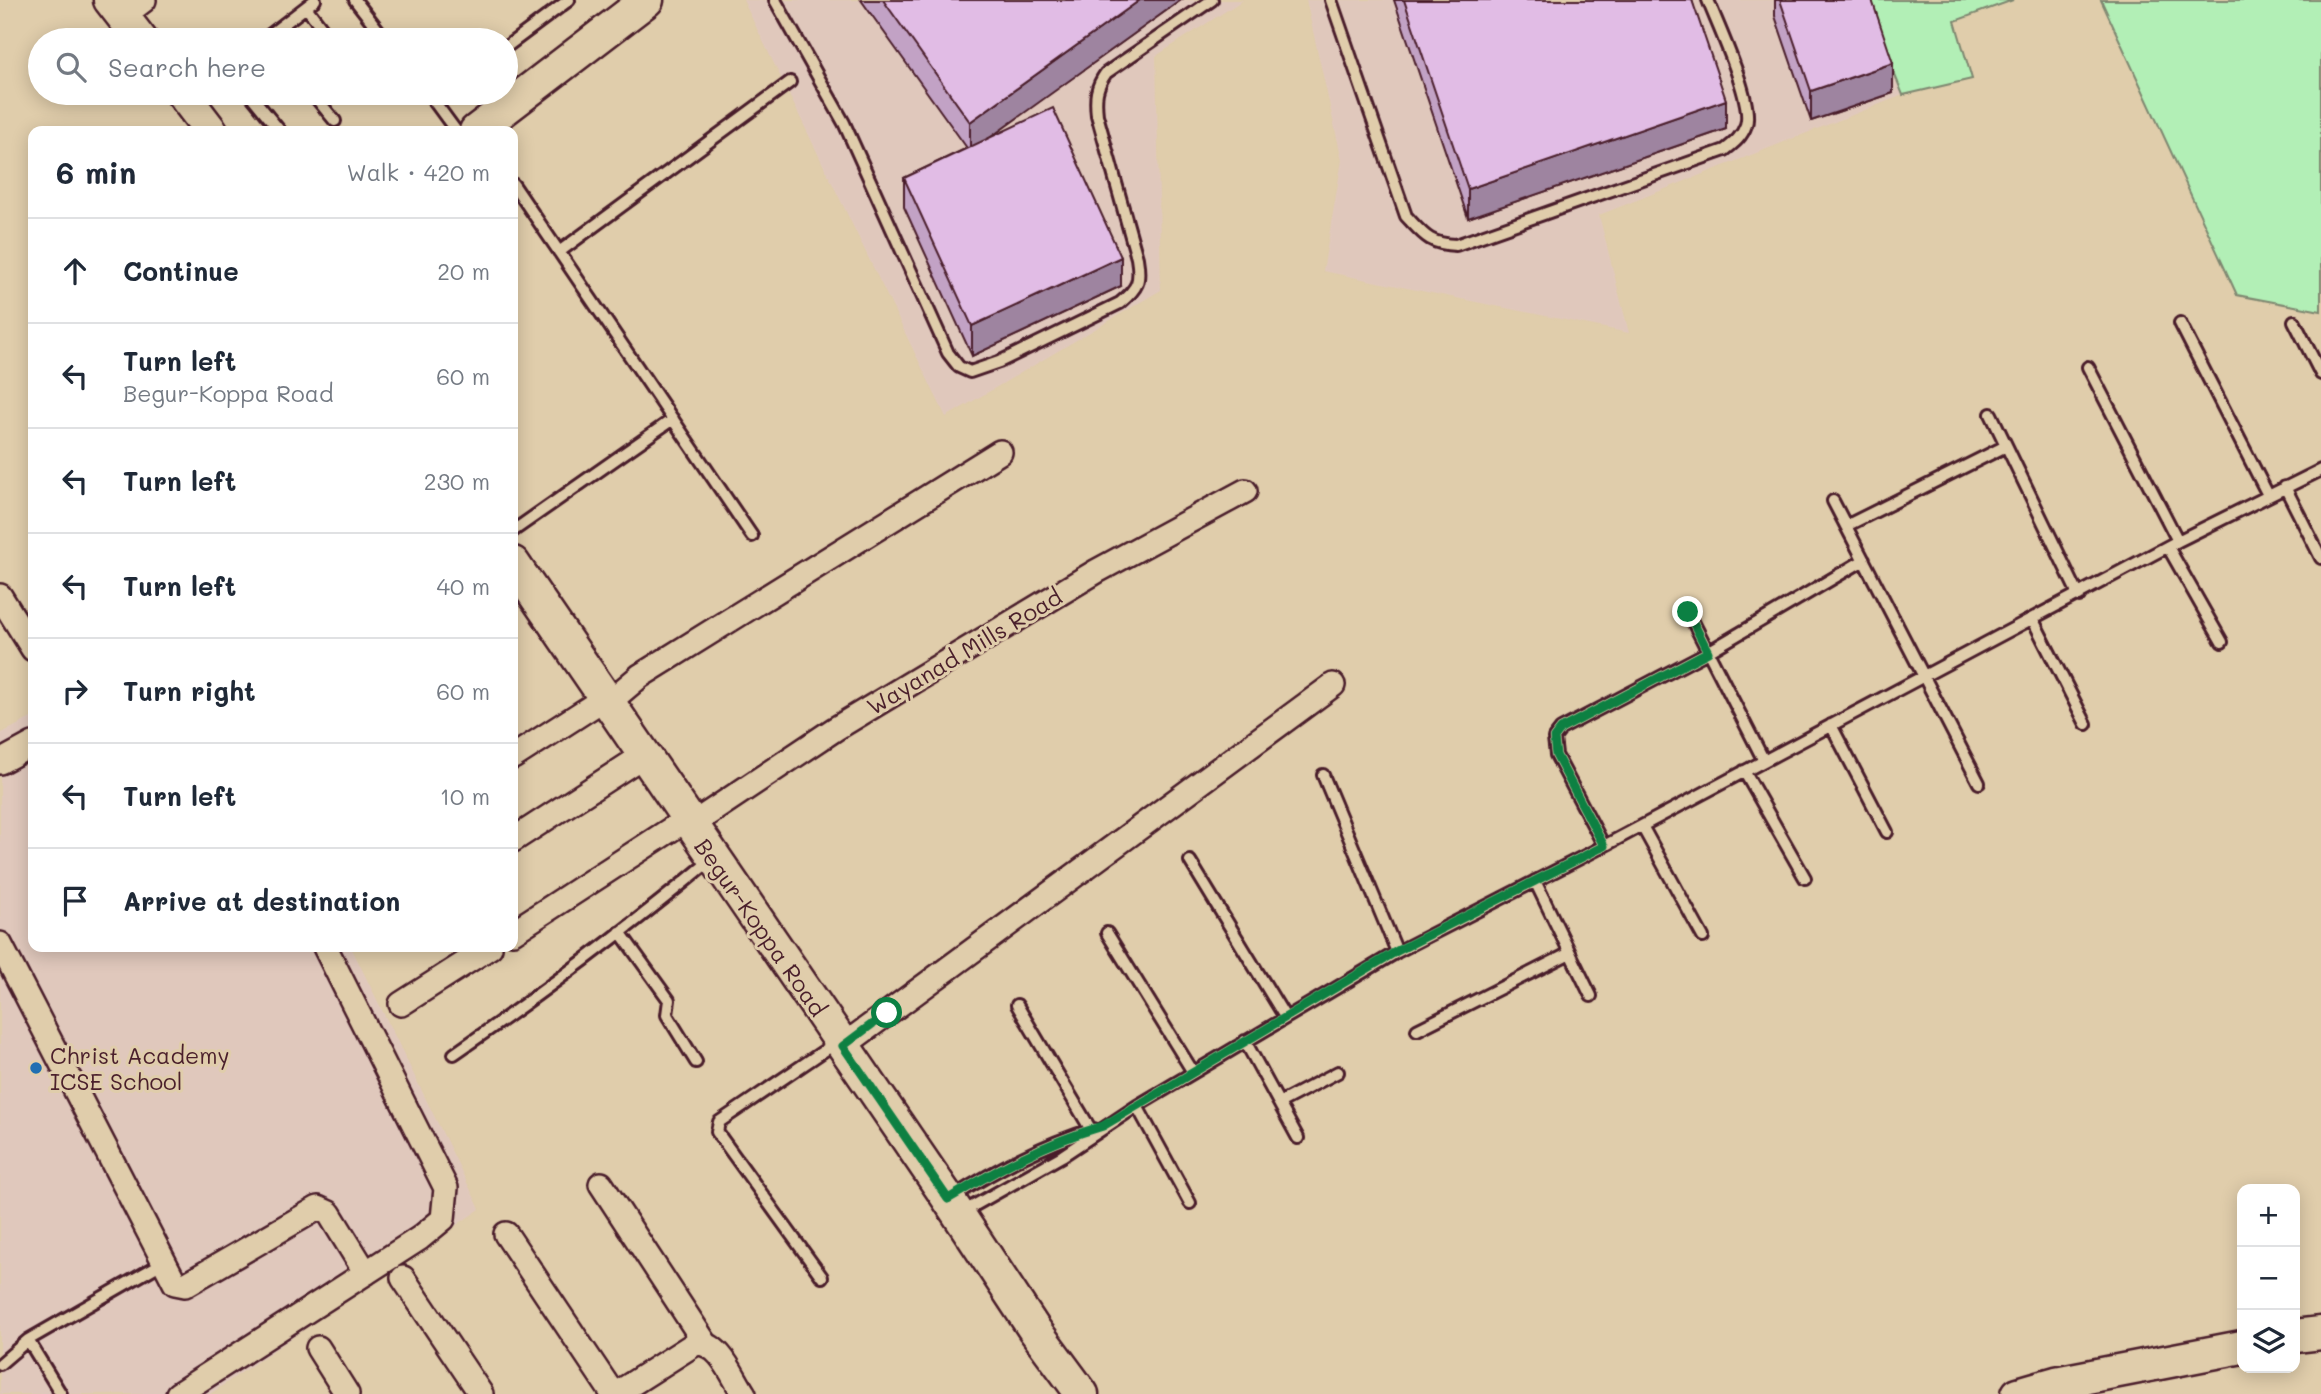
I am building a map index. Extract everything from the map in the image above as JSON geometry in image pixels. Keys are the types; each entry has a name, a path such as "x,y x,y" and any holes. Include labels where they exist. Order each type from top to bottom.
{"main road":[{"path":"518,99 647,0"},
{"path":"194,105 208,126"},
{"path":"483,126 511,105"},
{"name":"Begur-Koppa Road","path":"518,570 1034,1329 1082,1394"},
{"path":"2300,1335 2321,1333"},
{"path":"2018,1394 2056,1383 2108,1378 2237,1348"}],"street":[{"path":"518,754 1000,452"},
{"name":"Wayanad Mills Road","path":"518,929 835,729 1073,585 1245,491"},
{"path":"0,596 28,641"},
{"path":"841,1043 1333,685"},
{"path":"0,762 28,747"},
{"path":"518,837 643,755"},
{"path":"0,944 175,1283 185,1284 317,1208 329,1213 366,1273"},
{"path":"178,1394 420,1238 443,1219 446,1188 328,952"},
{"path":"401,1004 481,952"},
{"path":"601,1184 705,1343 714,1348 744,1394"},
{"path":"506,1234 614,1394 696,1343 705,1343"},
{"path":"403,1278 481,1394"},
{"path":"318,1348 347,1394"}],"lane":[{"path":"355,0 377,28"},
{"path":"518,38 569,0"},
{"path":"775,0 844,123 948,353 959,367 970,372 999,362 1120,303 1135,290 1140,274 1097,115 1097,85 1106,73 1212,0"},
{"path":"1331,0 1406,216 1422,233 1438,244 1456,245 1725,150 1739,139 1747,124 1747,103 1708,0"},
{"path":"281,28 311,4 324,28"},
{"path":"559,252 790,82"},
{"path":"259,105 276,126"},
{"path":"322,105 335,121"},
{"path":"436,105 452,126"},
{"path":"518,191 752,536"},
{"path":"2294,321 2321,374"},
{"path":"2180,323 2268,495"},
{"path":"2088,367 2222,642"},
{"path":"1991,414 2079,596"},
{"path":"518,528 673,419"},
{"path":"1846,526 2006,446"},
{"path":"953,1207 1062,1156 1137,1105 1397,951 1604,846 2173,544 2321,470"},
{"path":"2285,487 2321,558"},
{"path":"1833,500 1979,783"},
{"path":"1604,846 1556,755 1554,738 1561,729 1708,652 1864,560"},
{"path":"1688,612 1764,761"},
{"path":"2032,620 2086,724"},
{"path":"1832,725 1887,832"},
{"path":"1744,771 1805,878"},
{"path":"1323,775 1397,951"},
{"path":"1642,826 1703,937"},
{"path":"453,1054 527,1004 713,858"},
{"path":"1190,861 1284,1017"},
{"path":"1535,881 1591,996"},
{"path":"620,932 669,1000 667,1015 696,1062"},
{"path":"1107,933 1193,1072"},
{"path":"1417,1030 1570,953"},
{"path":"1017,1005 1091,1130"},
{"path":"1245,1041 1298,1138"},
{"path":"822,1277 717,1132 719,1122 841,1043"},
{"path":"1279,1103 1338,1072"},
{"path":"1137,1105 1190,1203"},
{"path":"953,1207 992,1173 1050,1143 1103,1126"},
{"path":"0,1364 28,1340 164,1262"},
{"path":"28,1340 61,1394"}],"shaded area":[{"path":"743,0 1243,0 1156,56 1161,290 946,417"},
{"path":"1306,0 1865,0 1903,95 1599,215 1629,333 1323,271 1342,160"},
{"path":"28,720 28,952 353,952 480,1209 210,1394 0,1394 0,734"}],"green space":[{"path":"1865,0 2013,0 1955,21 1972,79 1903,95"},
{"path":"2101,0 2321,0 2321,311 2237,295"}],"building":[{"path":"883,0 1140,0 970,122"},
{"path":"1404,0 1692,0 1726,100 1468,189"},
{"path":"1780,0 1872,0 1893,63 1811,91"},
{"path":"1053,108 1121,257 972,326 904,178"}],"place":[{"name":"Christ Academy ICSE School","path":"36,1068"}],"route":[{"path":"887,1013 843,1046 948,1199 1050,1143 1103,1126 1397,951 1604,846 1556,755 1554,738 1561,729 1708,652 1688,612"}]}
